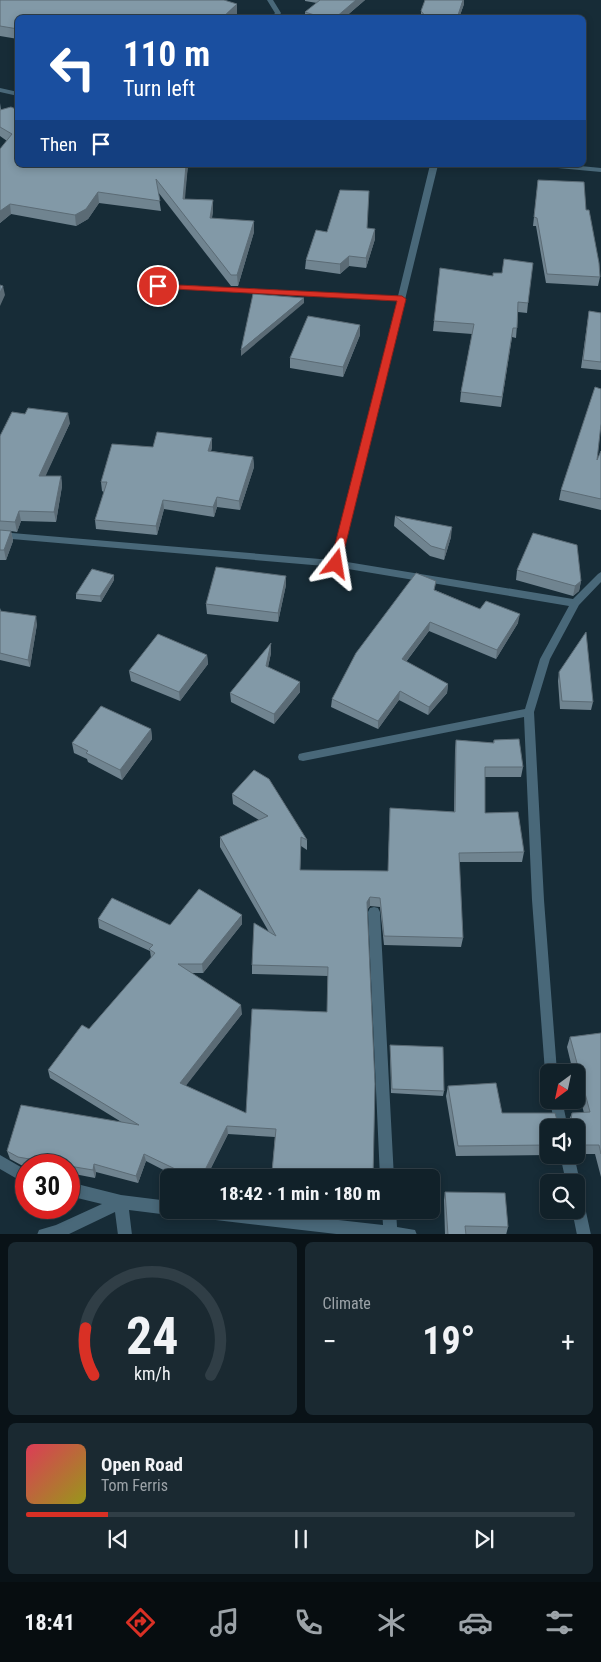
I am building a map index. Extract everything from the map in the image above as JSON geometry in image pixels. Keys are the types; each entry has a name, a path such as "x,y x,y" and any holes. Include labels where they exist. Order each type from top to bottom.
{"street":[{"path":"270,0 278,13 276,15"},
{"path":"0,90 15,93"},
{"path":"336,564 434,167"},
{"path":"569,167 601,170"},
{"path":"158,286 402,299"},
{"path":"0,535 336,564 575,603"},
{"path":"550,1064 538,900 529,712 545,659 575,603 601,576"},
{"path":"303,757 529,712"},
{"path":"374,912 387,1169"},
{"path":"0,1162 15,1171"},
{"path":"80,1193 121,1202 160,1207"},
{"path":"44,1234 57,1232 121,1202"},
{"path":"121,1202 125,1234"},
{"path":"268,1219 410,1234"},
{"path":"389,1219 390,1233"},
{"path":"581,1219 584,1234"}],"building":[{"path":"0,0 224,0 237,4 225,15 15,15 15,28 0,26"},
{"path":"320,0 356,0 338,15 314,15 305,12"},
{"path":"425,0 463,0 458,15 424,15 421,11"},
{"path":"11,107 15,109 15,167 186,167 183,199 213,200 210,218 254,221 237,275 231,275 156,179 160,201 98,192 86,209 75,215 10,204 0,211 0,149 12,134 0,127 0,110"},
{"path":"538,180 584,182 586,210 589,210 600,277 547,274 537,218 534,217"},
{"path":"340,190 369,191 367,228 375,229 366,258 349,256 340,264 306,260 316,230 327,232"},
{"path":"504,259 533,263 528,303 518,302 517,328 513,328 502,397 461,392 474,324 434,321 440,268 493,276 493,273 502,273"},
{"path":"253,294 304,298 241,350"},
{"path":"589,311 601,313 601,362 583,360"},
{"path":"308,316 360,325 343,367 290,358"},
{"path":"595,387 601,389 601,424 597,460 601,451 601,499 561,490"},
{"path":"28,408 68,413 39,476 61,476 54,512 19,511 15,522 0,521 0,436 12,412 25,414"},
{"path":"157,432 212,438 208,451 253,457 239,501 217,497 213,507 163,500 156,526 95,520 107,482 101,482 112,444 153,447"},
{"path":"395,516 452,527 445,550 431,546"},
{"path":"0,530 11,531 4,550 0,550"},
{"path":"533,533 577,545 581,581 575,586 517,570"},
{"path":"216,567 286,576 278,613 206,604"},
{"path":"92,569 114,575 100,596 76,594"},
{"path":"416,573 436,581 434,590 480,609 486,601 520,614 497,650 430,622 402,659 448,684 429,707 400,691 378,721 332,699 356,653"},
{"path":"0,611 36,616 28,660 0,653"},
{"path":"586,632 593,702 562,701 559,672"},
{"path":"158,634 207,655 179,692 129,671"},
{"path":"271,643 266,666 300,682 274,714 230,693"},
{"path":"101,706 151,729 120,770 86,753 88,751 72,743"},
{"path":"519,739 523,767 485,767 485,813 518,812 524,852 459,853 463,938 384,936 380,898 370,897 367,902 375,1084 373,1169 272,1169 276,1129 227,1126 206,1169 175,1169 144,1154 136,1176 94,1164 93,1170 80,1168 80,1154 15,1155 7,1151 21,1105 139,1125 48,1070 82,1025 89,1029 155,953 149,949 153,945 98,919 112,898 170,925 199,889 242,915 202,964 178,964 241,1005 180,1083 246,1113 252,1009 327,1012 328,967 252,965 254,923 276,936 220,837 268,816 232,794 254,770 269,779 307,840 301,837 300,870 388,871 390,808 455,812 456,740 494,743 494,740"},
{"path":"601,1033 601,1154 599,1145 585,1145 585,1119 571,1119 572,1113 590,1112 585,1093 585,1064 577,1064 570,1037"},
{"path":"390,1045 443,1047 444,1091 392,1089"},
{"path":"496,1083 502,1113 555,1113 557,1119 540,1119 540,1145 458,1146 448,1086"},
{"path":"445,1192 505,1193 508,1227 465,1226 466,1234 448,1234"}],"route":[{"path":"158,286 402,299 336,564"}]}
